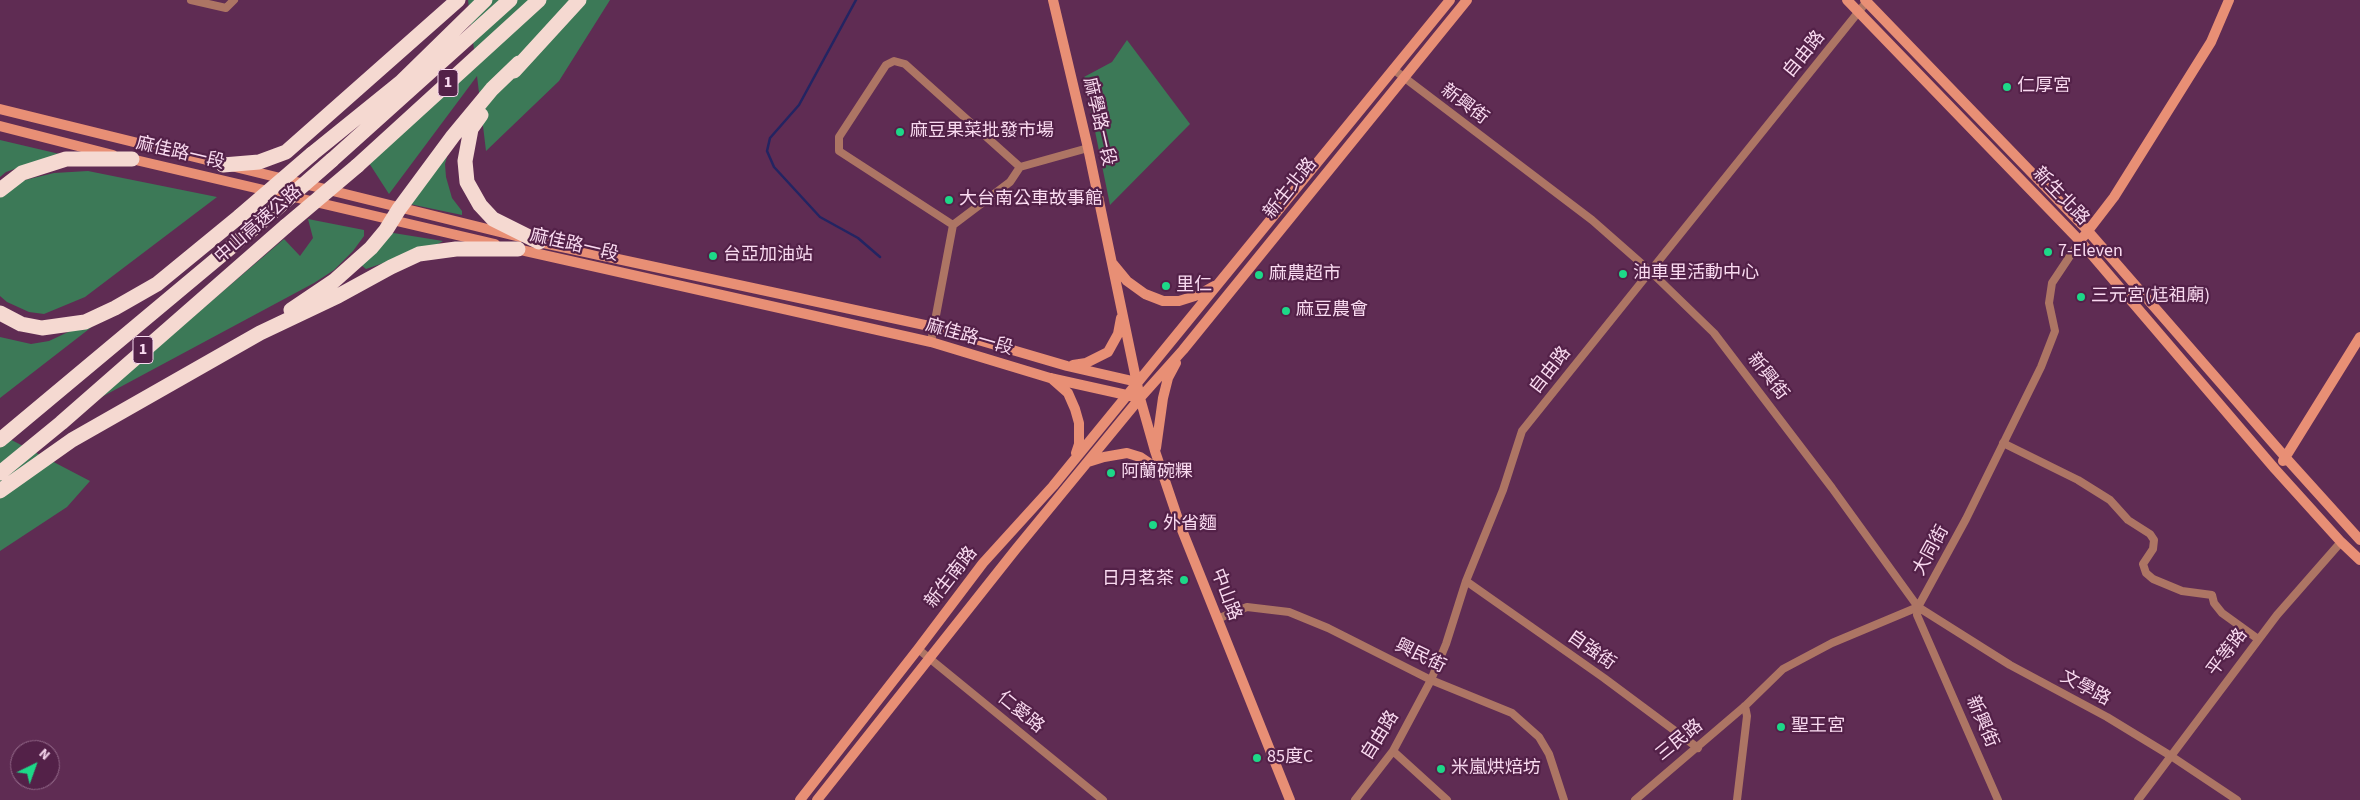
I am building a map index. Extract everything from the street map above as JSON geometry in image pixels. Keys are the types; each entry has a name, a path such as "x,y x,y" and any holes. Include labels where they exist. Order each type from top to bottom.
{"highway":[{"path":"224,165 259,162 286,152 458,0"},
{"path":"0,313 21,324 42,328 85,322 115,308 156,284 402,82 485,0"},
{"name":"中山高速公路","path":"0,440 261,222 510,0"},
{"name":"中山高速公路","path":"0,473 60,424 357,166 539,0"},
{"path":"260,333 351,267 371,248 475,109 492,89 579,0"},
{"path":"519,63 471,129 466,161 467,182 480,205 493,219 539,242"},
{"path":"0,190 22,173 66,159 132,159"},
{"path":"0,491 72,440 260,333 419,254 456,248 518,249"}],"main road":[{"name":"麻學路一段","path":"1053,0 1088,148 1140,398"},
{"name":"新生北路","path":"1137,382 1450,0"},
{"name":"新生北路","path":"1140,398 1183,350 1467,0"},
{"name":"新生北路","path":"1847,0 2080,241 2275,469 2341,542 2360,560"},
{"path":"2080,241 2114,197 2211,42 2223,17 2228,0"},
{"name":"新生北路","path":"1867,1 2088,231 2360,540"},
{"name":"麻佳路一段","path":"0,109 224,165 518,249 931,342 1050,378 1140,398"},
{"name":"麻佳路一段","path":"0,126 132,159 395,215 539,242 934,327 1068,366 1137,382"},
{"path":"1112,264 1127,281 1145,294 1163,301 1179,301 1198,296 1219,283"},
{"path":"1068,366 1086,363 1108,352 1118,334 1122,312"},
{"path":"2275,469 2286,458 2360,337"},
{"path":"1155,451 1166,388 1183,350"},
{"path":"1050,378 1068,393 1079,423 1079,444 1073,461"},
{"name":"新生南路","path":"800,800 983,563 1053,486 1137,382"},
{"name":"新生南路","path":"817,800 929,658 1140,398"},
{"name":"中山路","path":"1140,398 1155,451 1180,525 1290,800"},
{"path":"1087,462 1127,453 1140,457 1163,473"},
{"name":"平等路","path":"2341,542 2351,532"}],"street":[{"path":"191,0 226,8 234,0"},
{"name":"自由路","path":"1355,800 1393,751 1431,680 1446,644 1466,581 1504,490 1522,431 1867,1"},
{"path":"953,225 840,151 838,146 839,137 886,66 894,61 905,64 1020,167"},
{"name":"新興街","path":"1393,69 1592,220 1650,271 1714,333 1827,481 1918,607 1917,614 1998,800"},
{"path":"931,342 953,225 1010,182 1020,167 1088,148"},
{"name":"大同街","path":"1918,607 1966,519 2041,367 2055,331 2049,303 2052,283 2080,241"},
{"path":"2003,444 2078,480 2110,500 2128,520 2150,534 2154,540 2153,549 2143,564 2146,573 2153,579 2182,591 2212,595 2214,603 2222,613 2258,639"},
{"name":"平等路","path":"2138,800 2258,639 2341,542"},
{"name":"自強街","path":"1466,581 1604,678 1698,748"},
{"name":"興民街","path":"1217,619 1246,607 1289,612 1328,628 1431,680 1512,713 1539,737 1549,754 1564,800"},
{"path":"1737,800 1747,716 1745,706 1774,676 1795,660 1918,607"},
{"name":"文學路","path":"1918,607 2010,665 2107,717 2171,756 2237,800"},
{"name":"仁愛路","path":"918,649 1103,800"},
{"name":"三民路","path":"1635,800 1650,785 1698,748 1745,706"},
{"path":"1393,751 1447,800"}],"green space":[{"path":"468,0 610,0 559,81 486,151 477,76 389,194 369,163 476,66"},
{"path":"1127,40 1190,124 1110,205 1084,77 1112,62"},
{"path":"0,140 85,160 23,166 6,172 0,177"},
{"path":"448,153 445,164 446,177 452,198 462,211 462,215 400,202"},
{"path":"88,171 217,197 85,297 44,314 29,312 7,302 0,296 0,196 4,191 25,180 54,173"},
{"path":"308,219 364,230 364,236 353,251 334,270 314,283 96,400 284,239 300,256 313,238"},
{"path":"381,231 443,241 366,269 361,265"},
{"path":"111,312 0,398 0,337 31,344 49,341"},
{"path":"0,434 90,481 67,507 0,551"}],"waterway":[{"path":"856,0 799,105 770,138 767,151 774,167 820,217 858,238 880,257"}],"place":[{"name":"仁厚宮","path":"2007,87"},
{"name":"麻豆果菜批發市場","path":"900,132"},
{"name":"大台南公車故事館","path":"949,200"},
{"name":"7-Eleven","path":"2048,252"},
{"name":"台亞加油站","path":"713,256"},
{"name":"油車里活動中心","path":"1623,274"},
{"name":"麻農超市","path":"1259,275"},
{"name":"里仁","path":"1166,286"},
{"name":"三元宮(尪祖廟)","path":"2081,297"},
{"name":"麻豆農會","path":"1286,311"},
{"name":"阿蘭碗粿","path":"1111,473"},
{"name":"外省麵","path":"1153,525"},
{"name":"日月茗茶","path":"1184,580"},
{"name":"聖王宮","path":"1781,727"},
{"name":"85度C","path":"1257,758"},
{"name":"米嵐烘焙坊","path":"1441,769"}]}
